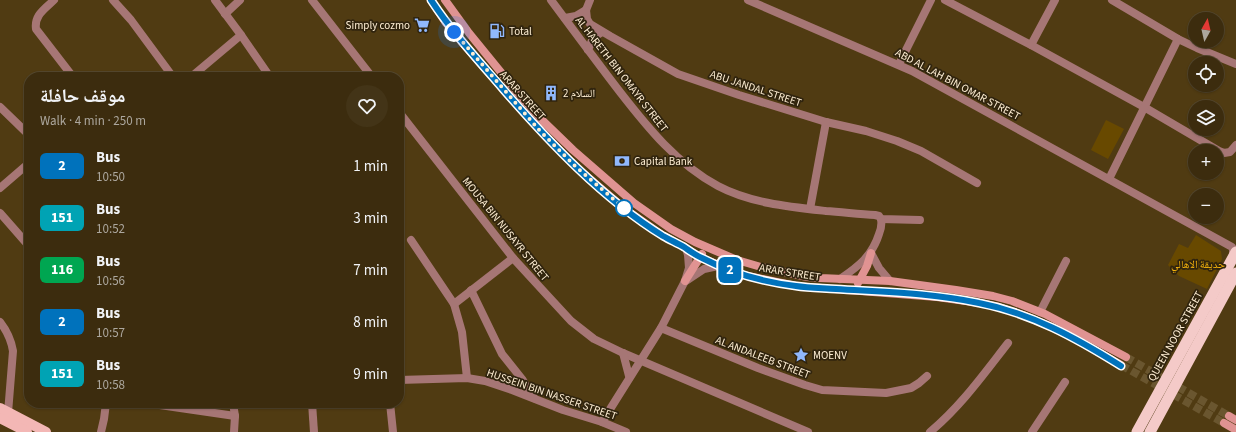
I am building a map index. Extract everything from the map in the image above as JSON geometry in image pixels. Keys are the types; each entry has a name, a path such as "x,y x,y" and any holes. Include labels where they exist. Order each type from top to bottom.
{"highway":[{"name":"QUEEN NOOR STREET","path":"1137,432 1234,255"},
{"path":"1150,432 1236,273"}],"main road":[{"name":"ARAR STREET","path":"431,0 446,23 461,41 524,113 576,167 625,209 662,235 699,257 743,275 790,285 956,299 998,307 1024,315 1061,331 1121,366"},
{"name":"ARAR STREET","path":"445,0 455,15 517,92 544,122 634,204 695,242 737,260 761,267 820,278 890,281 979,293 1012,301 1070,326 1126,357"},
{"path":"685,281 699,257 708,248"},
{"path":"853,290 867,266 871,253"},
{"path":"3,413 27,432"},
{"path":"3,413 46,432"},
{"path":"1230,420 1236,430"}],"street":[{"path":"54,0 39,14 36,20 36,29 69,72"},
{"path":"113,0 131,20 170,72"},
{"path":"215,0 267,72"},
{"path":"225,14 240,0"},
{"path":"312,0 368,72"},
{"name":"AL HARETH BIN OMAYR STREET","path":"551,0 645,123 676,157 698,174 738,195 780,205 874,215 879,216 881,219 920,220"},
{"path":"565,18 576,16 586,10 590,0"},
{"name":"ABD AL LAH BIN OMAR STREET","path":"748,0 899,64 1232,247 1234,255"},
{"path":"899,64 931,0"},
{"path":"946,0 1032,45 1144,107 1219,151 1230,152 1235,148"},
{"path":"1032,45 1055,0"},
{"path":"1112,0 1178,39 1236,64"},
{"name":"ABU JANDAL STREET","path":"586,10 587,20 590,24 678,74 826,122 866,131 897,141 921,151 977,183"},
{"path":"588,50 593,38 602,32"},
{"path":"197,72 241,35"},
{"path":"1109,179 1178,39"},
{"path":"0,107 24,130"},
{"name":"MOUSA BIN NUSAYR STREET","path":"404,118 513,258 571,321 594,339 641,361 808,432"},
{"path":"810,209 826,122"},
{"path":"0,188 24,167"},
{"path":"0,212 24,240"},
{"path":"840,279 857,267 871,253 880,231 882,223 881,219"},
{"path":"411,240 454,304 462,332 467,378"},
{"path":"602,422 661,328 685,281 689,268 686,248"},
{"path":"871,253 879,268 890,281"},
{"path":"454,304 513,258"},
{"path":"1040,312 1066,261"},
{"path":"685,281 704,269 718,266"},
{"path":"471,290 502,354 522,378 534,398"},
{"path":"0,322 12,342 13,351 3,413"},
{"name":"AL ANDALEEB STREET","path":"661,328 758,368 822,390 886,393 911,388 927,376"},
{"path":"930,432 960,405 1008,343"},
{"path":"623,353 630,376"},
{"name":"HUSSEIN BIN NASSER STREET","path":"404,380 467,378 485,381 563,410 602,422 626,432"},
{"path":"1032,432 1065,382"},
{"path":"101,432 105,408"},
{"path":"180,408 235,416"},
{"path":"234,408 234,432"},
{"path":"312,408 314,432"},
{"path":"391,408 393,432"}],"green space":[{"path":"1106,120 1124,129 1108,159 1091,150"},
{"name":"حديقة الاهالي","path":"1196,235 1221,251 1222,259 1207,289 1179,276 1168,265 1179,244 1188,248"}],"tunnel":[{"path":"1126,357 1229,416"},
{"path":"1121,365 1224,423"}],"bus line":[{"name":"2","path":"431,0 446,23 461,41 540,131 576,167 625,209 662,235 699,257 743,275 796,286 911,294 956,299 1010,310 1061,331 1121,366"}],"place":[{"name":"Simply cozmo","path":"422,25"},
{"name":"Total","path":"497,31"},
{"name":"السلام 2","path":"551,93"},
{"name":"Capital Bank","path":"622,161"},
{"name":"MOENV","path":"801,355"}],"route":[{"path":"454,32 540,131 576,167 625,209 624,208"}]}
